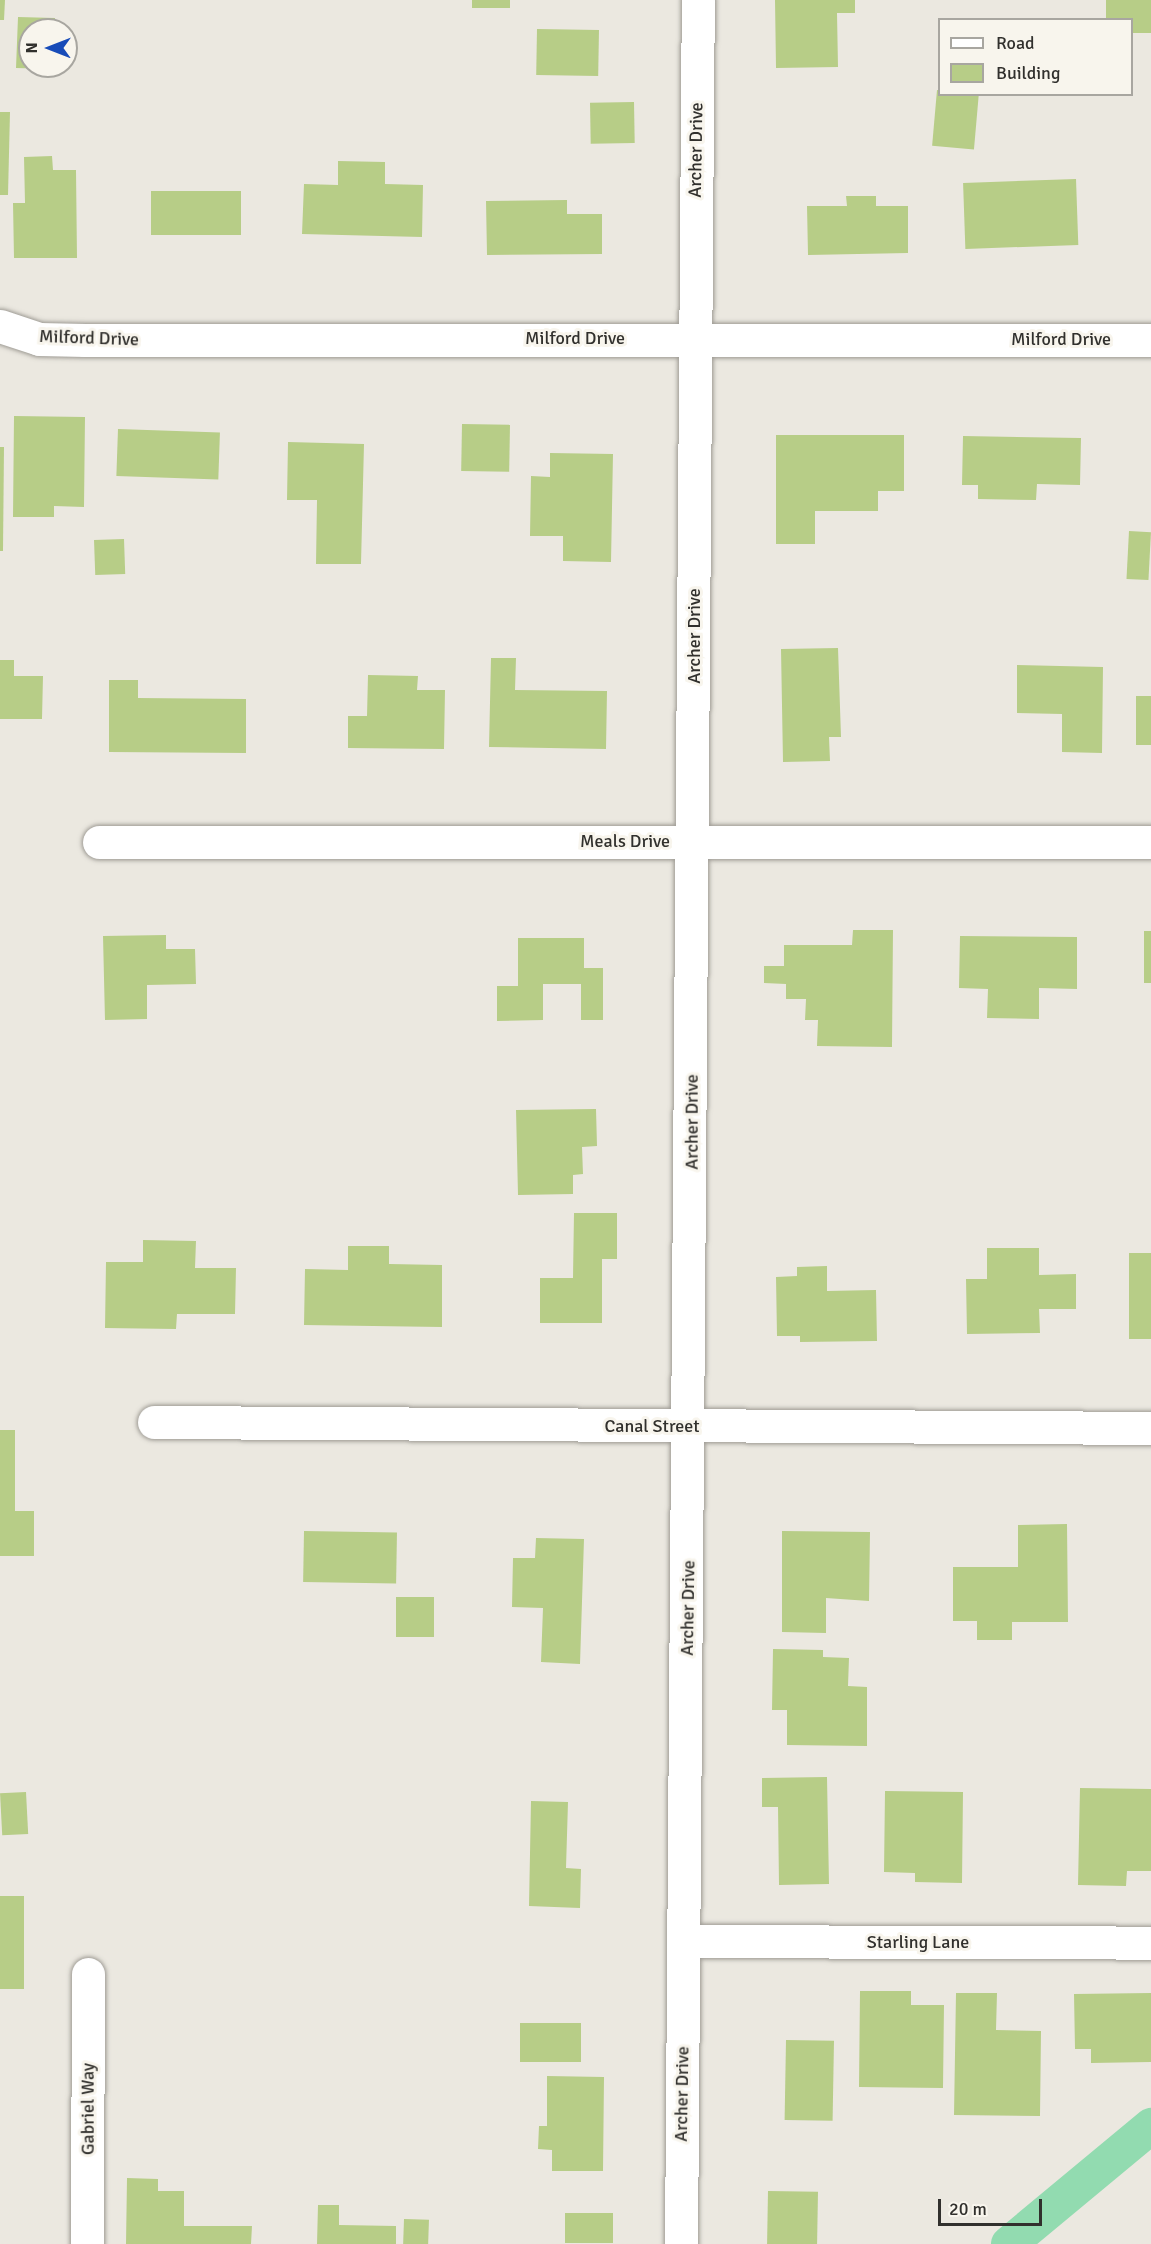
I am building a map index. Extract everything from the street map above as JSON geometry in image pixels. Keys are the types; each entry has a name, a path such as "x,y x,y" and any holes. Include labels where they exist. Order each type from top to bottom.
{"street":[{"name":"Archer Drive","path":"681,2244 690,1426 694,841 693,338 698,0"},
{"name":"Milford Drive","path":"0,326 39,339 85,340 693,338 1151,340"},
{"name":"Meals Drive","path":"99,842 1151,842"},
{"name":"Canal Street","path":"154,1422 1151,1428"},
{"name":"Starling Lane","path":"684,1941 1151,1943"},
{"name":"Gabriel Way","path":"87,2244 88,1974"}],"building":[{"path":"0,0 5,0 4,20 0,20"},
{"path":"472,0 510,0 510,8 472,8"},
{"path":"775,0 855,0 855,13 837,13 838,67 776,68"},
{"path":"1106,0 1151,0 1151,33 1133,33 1133,18 1106,18"},
{"path":"18,17 55,18 18,18 18,68 16,68"},
{"path":"537,29 599,30 598,76 536,75"},
{"path":"937,90 938,96 979,96 974,149 932,146"},
{"path":"634,102 635,143 591,144 590,103"},
{"path":"0,112 10,112 8,195 0,195"},
{"path":"52,156 53,170 76,170 77,258 14,258 13,203 25,203 24,157"},
{"path":"338,161 385,162 385,184 423,185 422,237 302,234 304,184 338,185"},
{"path":"1076,179 1078,245 965,249 963,183"},
{"path":"151,191 241,191 241,235 151,235"},
{"path":"846,196 876,196 876,206 908,206 908,253 808,255 807,206 847,206"},
{"path":"567,200 567,214 602,214 602,254 487,255 486,201"},
{"path":"14,416 85,417 84,507 54,506 54,517 13,517"},
{"path":"462,424 510,425 509,472 461,471"},
{"path":"118,429 220,433 218,480 116,476"},
{"path":"776,435 904,435 904,491 878,491 878,511 815,511 815,544 776,544"},
{"path":"963,436 1081,438 1080,485 1037,484 1036,500 978,499 978,485 962,485"},
{"path":"288,442 364,444 361,564 316,564 317,500 287,500"},
{"path":"0,447 4,447 3,551 0,551"},
{"path":"550,453 613,454 611,562 563,561 563,536 530,536 531,476 550,477"},
{"path":"1129,531 1151,532 1148,580 1126,579"},
{"path":"124,539 125,574 95,575 94,540"},
{"path":"838,648 841,737 829,737 830,761 783,762 781,649"},
{"path":"491,658 516,658 515,690 607,691 606,749 489,747"},
{"path":"0,660 14,660 14,676 43,676 42,719 0,719"},
{"path":"1017,665 1103,667 1102,753 1062,752 1062,714 1017,713"},
{"path":"368,675 418,676 417,690 445,690 444,749 348,748 348,716 367,716"},
{"path":"109,680 138,680 138,698 246,699 246,753 109,752"},
{"path":"1136,696 1151,696 1151,745 1136,745"},
{"path":"853,930 893,930 892,1047 817,1046 818,1020 805,1020 806,999 786,999 786,984 764,983 764,966 784,966 784,945 852,945"},
{"path":"1144,931 1151,931 1151,983 1144,983"},
{"path":"166,935 166,949 195,949 196,984 147,985 147,1019 105,1020 103,936"},
{"path":"960,936 1077,937 1077,989 1039,988 1039,1019 987,1018 988,989 959,988"},
{"path":"518,938 584,938 584,968 603,968 603,1020 581,1020 581,984 543,984 543,1020 497,1021 497,986 518,986"},
{"path":"596,1109 597,1146 582,1147 583,1174 573,1175 573,1194 518,1195 516,1110"},
{"path":"574,1213 617,1213 617,1259 602,1259 602,1323 540,1323 540,1278 573,1278"},
{"path":"143,1240 196,1241 195,1268 236,1268 235,1314 177,1314 176,1329 105,1328 106,1262 143,1262"},
{"path":"348,1246 389,1246 389,1264 442,1265 442,1327 304,1325 305,1269 348,1270"},
{"path":"987,1248 1039,1248 1039,1275 1076,1274 1076,1309 1039,1309 1040,1333 967,1334 966,1279 987,1279"},
{"path":"1129,1253 1151,1253 1151,1339 1129,1339"},
{"path":"827,1266 827,1291 876,1290 877,1341 800,1342 800,1336 777,1336 776,1277 797,1276 797,1267"},
{"path":"0,1430 15,1430 15,1511 34,1511 34,1556 0,1556"},
{"path":"1067,1524 1068,1622 1012,1622 1012,1640 977,1640 977,1621 953,1621 953,1567 1018,1567 1018,1525"},
{"path":"304,1531 397,1533 396,1584 303,1582"},
{"path":"782,1531 870,1532 869,1601 826,1598 826,1633 782,1632"},
{"path":"536,1538 584,1539 580,1664 541,1662 543,1608 512,1607 513,1558 535,1558"},
{"path":"396,1597 434,1597 434,1637 396,1637"},
{"path":"773,1649 823,1650 823,1657 849,1658 848,1686 867,1687 867,1746 787,1745 787,1710 772,1710"},
{"path":"827,1777 829,1884 779,1885 778,1807 762,1807 762,1778"},
{"path":"1080,1788 1151,1789 1151,1871 1127,1871 1126,1886 1078,1885"},
{"path":"885,1791 963,1792 962,1883 915,1882 915,1873 884,1872"},
{"path":"26,1792 28,1834 2,1835 0,1793"},
{"path":"531,1801 568,1802 566,1868 581,1869 580,1908 529,1906"},
{"path":"0,1896 24,1896 24,1989 0,1989"},
{"path":"860,1991 911,1991 911,2005 944,2005 943,2088 859,2087"},
{"path":"956,1993 997,1993 996,2030 1041,2031 1040,2116 954,2115"},
{"path":"1151,1993 1151,2062 1091,2063 1091,2049 1075,2049 1074,1994"},
{"path":"520,2023 581,2023 581,2062 520,2062"},
{"path":"786,2040 834,2041 833,2121 785,2120"},
{"path":"547,2076 604,2077 603,2171 552,2171 552,2150 538,2149 539,2126 547,2126"},
{"path":"127,2178 158,2179 158,2191 184,2191 184,2226 252,2226 251,2244 126,2244"},
{"path":"768,2191 818,2192 817,2244 767,2244"},
{"path":"318,2205 339,2205 339,2225 396,2226 396,2244 317,2244"},
{"path":"565,2213 613,2213 613,2243 565,2243"},
{"path":"404,2219 429,2220 428,2244 403,2244"}],"waterway":[{"path":"1009,2244 1151,2126"}]}
